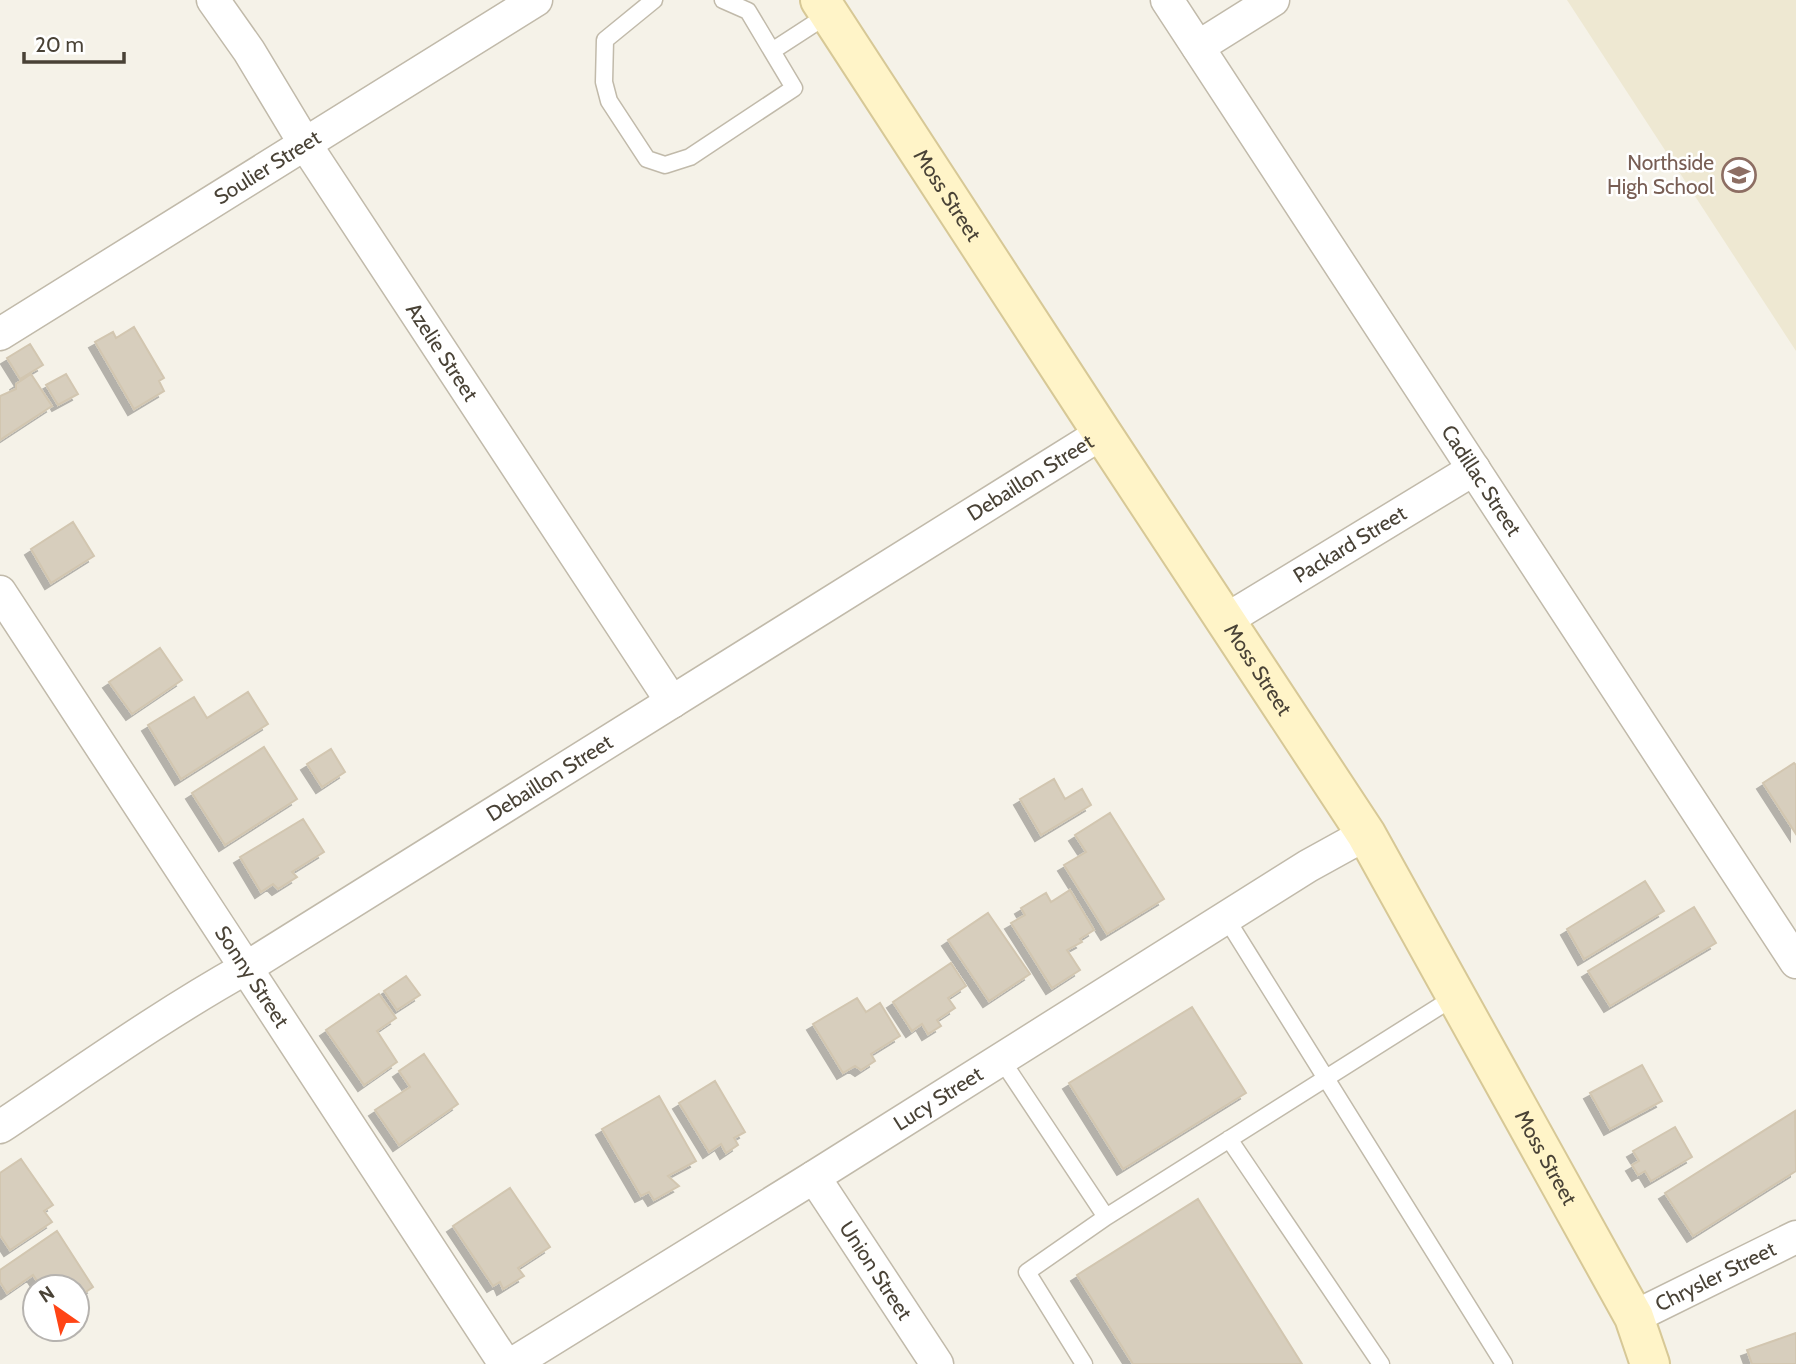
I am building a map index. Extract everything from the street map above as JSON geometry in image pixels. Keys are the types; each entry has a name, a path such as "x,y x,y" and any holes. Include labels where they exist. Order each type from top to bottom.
{"main road":[{"name":"Moss Street","path":"824,7 1366,834 1634,1317 1650,1364"}],"street":[{"name":"Azelie Street","path":"212,0 249,51 305,144 672,702"},
{"name":"Soulier Street","path":"0,334 536,0"},
{"name":"Cadillac Street","path":"1167,0 1796,962"},
{"path":"1198,47 1273,0"},
{"name":"Debaillon Street","path":"0,1127 211,987 246,968 1102,433"},
{"name":"Packard Street","path":"1226,620 1474,469"},
{"name":"Sonny Street","path":"0,592 505,1364"},
{"name":"Lucy Street","path":"512,1364 1308,866 1366,834"},
{"name":"Union Street","path":"814,1177 937,1364"},
{"name":"Chrysler Street","path":"1634,1317 1796,1237"}],"lane":[{"path":"654,0 605,40 604,82 609,102 647,159 665,165 690,157 794,88 748,11 723,0"},
{"path":"772,51 824,7"},
{"path":"1226,918 1504,1364"},
{"path":"1084,1364 1027,1272 1106,1217 1456,996"},
{"path":"1000,1059 1106,1217"},
{"path":"1229,1139 1381,1364"}],"shaded area":[{"name":"Northside High School","path":"1567,0 1796,0 1796,351"}],"building":[{"path":"134,327 164,378 159,381 164,391 134,409 95,342 113,332 116,338"},
{"path":"30,344 43,365 20,379 7,358"},
{"path":"31,374 52,406 0,440 0,396 16,389 16,384"},
{"path":"66,374 78,394 58,405 46,385"},
{"path":"73,522 94,556 51,583 31,549"},
{"path":"160,648 182,680 132,714 109,682"},
{"path":"248,692 268,724 181,779 148,725 194,697 207,718"},
{"path":"264,747 297,799 225,845 192,793"},
{"path":"331,749 345,772 322,787 307,764"},
{"path":"1794,763 1796,765 1796,834 1763,783"},
{"path":"1054,779 1065,799 1082,789 1091,805 1041,835 1020,799"},
{"path":"1110,813 1164,899 1107,934 1064,865 1086,852 1075,835"},
{"path":"303,819 324,852 292,872 297,877 278,889 273,884 261,892 240,857"},
{"path":"1645,881 1664,911 1584,959 1567,929"},
{"path":"1070,890 1094,930 1080,939 1082,942 1067,950 1080,970 1052,988 1011,923 1025,915 1021,908 1046,893 1051,902"},
{"path":"1694,907 1716,943 1610,1006 1588,971"},
{"path":"988,913 1030,974 989,1001 948,940"},
{"path":"951,963 966,986 948,998 955,1008 937,1020 941,1026 928,1034 922,1024 912,1031 893,1002"},
{"path":"406,976 420,995 397,1010 384,991"},
{"path":"379,994 396,1018 377,1031 397,1062 364,1085 326,1030"},
{"path":"857,998 866,1012 880,1003 900,1036 871,1054 875,1061 861,1070 855,1066 843,1073 813,1024"},
{"path":"1192,1007 1246,1093 1123,1169 1069,1083"},
{"path":"424,1054 458,1104 399,1145 375,1110 410,1087 399,1071"},
{"path":"1642,1065 1662,1101 1610,1129 1590,1093"},
{"path":"715,1081 745,1132 734,1138 738,1145 726,1153 721,1144 709,1152 679,1103"},
{"path":"659,1096 696,1161 668,1176 679,1186 654,1200 649,1192 641,1196 602,1129"},
{"path":"1795,1111 1796,1171 1693,1236 1665,1193"},
{"path":"1675,1127 1692,1157 1651,1181 1645,1171 1638,1175 1632,1165 1639,1161 1633,1151"},
{"path":"21,1159 53,1205 44,1211 52,1222 10,1250 0,1235 0,1173"},
{"path":"510,1188 550,1247 518,1268 524,1276 503,1289 500,1282 493,1286 453,1226"},
{"path":"1198,1199 1302,1364 1133,1364 1077,1275"},
{"path":"57,1231 84,1273 21,1273 21,1283 7,1293 0,1282 0,1270"},
{"path":"1796,1333 1796,1364 1752,1364 1747,1350"}],"place":[{"name":"Northside High School","path":"1739,175"}]}
